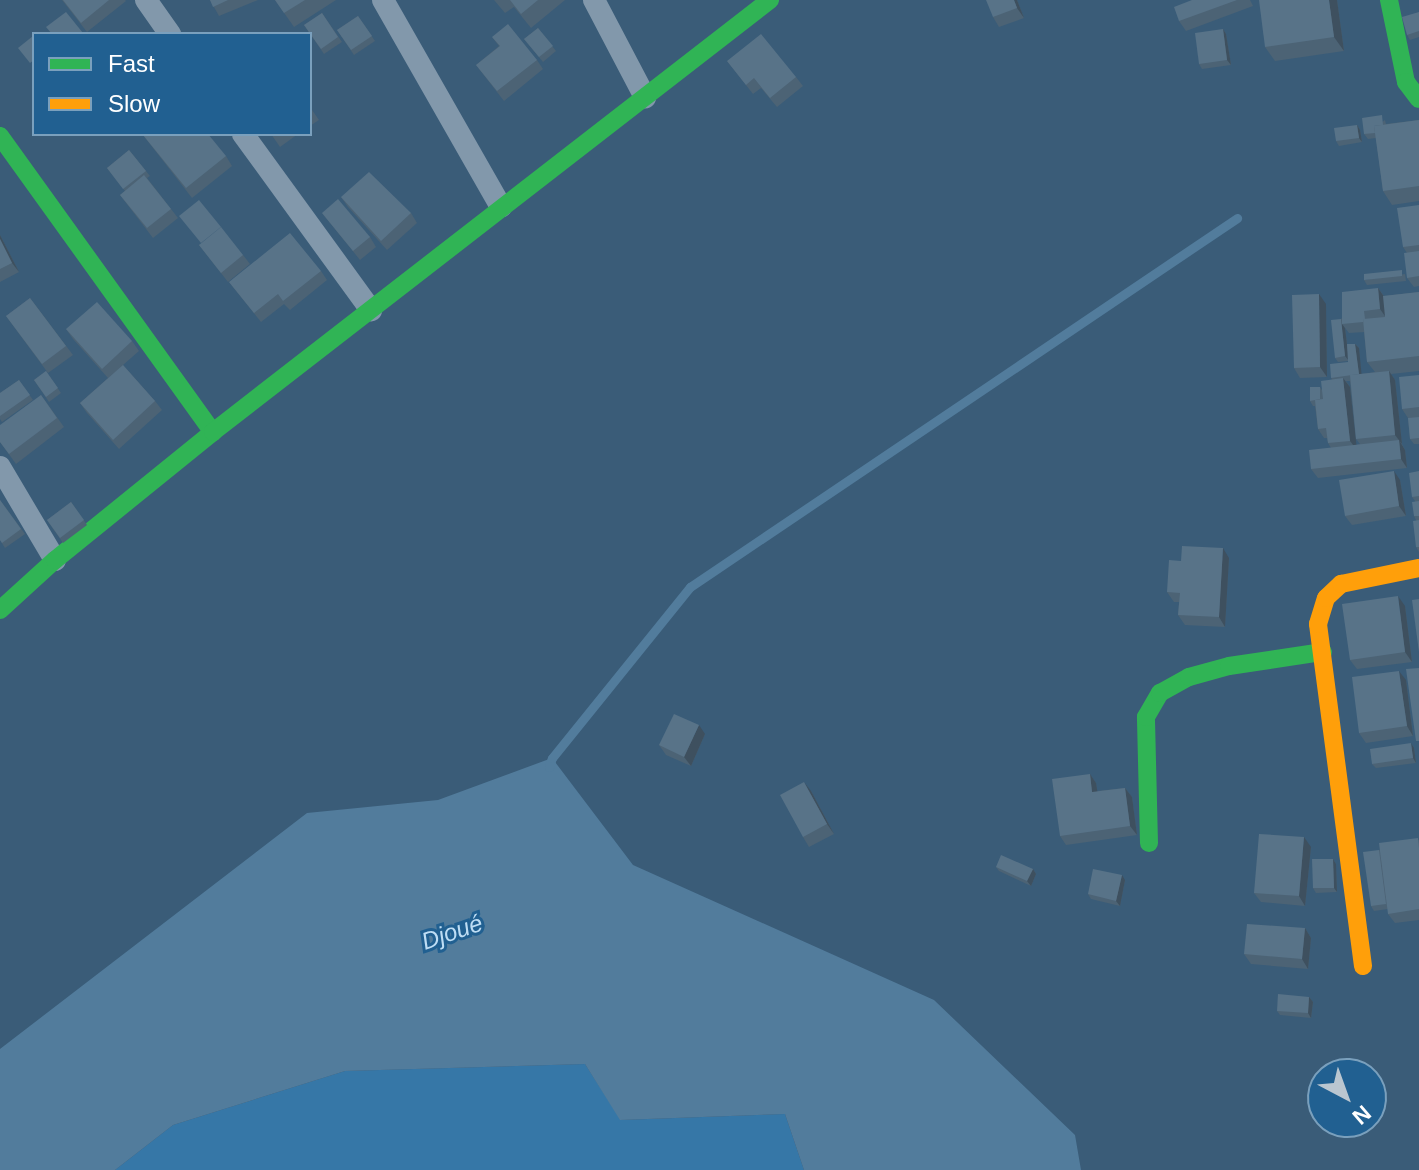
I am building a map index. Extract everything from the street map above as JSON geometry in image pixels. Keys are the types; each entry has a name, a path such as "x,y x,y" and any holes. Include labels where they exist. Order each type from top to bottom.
{"street":[{"path":"146,0 169,32"},
{"path":"383,0 501,207"},
{"path":"594,0 645,97"},
{"path":"0,610 55,560 213,432 770,0"},
{"path":"1389,0 1406,82 1419,99"},
{"path":"0,136 213,432"},
{"path":"244,136 371,310"},
{"path":"0,467 55,560"},
{"path":"1363,966 1318,624 1326,598 1341,584 1419,568"},
{"path":"1149,843 1146,717 1160,693 1189,677 1229,666 1323,652"}],"shaded area":[{"path":"585,1064 621,1120 785,1114 804,1170 115,1170 173,1125 345,1071"}],"water":[{"name":"Djoué","path":"552,758 633,865 934,1000 1075,1135 1081,1170 804,1170 785,1114 620,1120 585,1064 345,1071 173,1125 115,1170 0,1170 0,1049 307,813 438,800"}],"building":[{"path":"63,0 109,0 81,23"},
{"path":"210,0 228,0 213,7"},
{"path":"275,0 305,0 284,13"},
{"path":"510,0 538,0 521,14"},
{"path":"986,0 1014,0 1017,8 993,17"},
{"path":"1192,0 1237,0 1179,21 1174,7"},
{"path":"1259,0 1329,0 1334,37 1265,47"},
{"path":"66,12 82,32 50,32 46,27"},
{"path":"1419,12 1419,31 1407,35 1402,17"},
{"path":"322,13 338,37 321,49 312,32 304,25"},
{"path":"358,16 372,36 351,50 337,30"},
{"path":"508,24 537,60 497,91 476,65 500,46 492,37"},
{"path":"538,28 553,46 539,57 524,39"},
{"path":"1223,29 1227,60 1199,64 1195,33"},
{"path":"761,34 796,77 770,98 754,78 746,85 727,61"},
{"path":"32,37 32,62 30,63 18,48"},
{"path":"1382,115 1383,125 1374,126 1375,133 1364,134 1362,118"},
{"path":"1419,120 1419,186 1383,191 1374,126"},
{"path":"1357,125 1359,138 1336,141 1334,128"},
{"path":"144,136 210,136 226,156 186,188"},
{"path":"129,150 146,171 123,189 107,168"},
{"path":"369,172 411,213 381,241 341,197"},
{"path":"144,175 171,209 147,228 120,195"},
{"path":"338,199 370,237 353,251 322,213"},
{"path":"199,200 221,227 201,243 179,216"},
{"path":"1419,205 1419,245 1403,247 1397,208"},
{"path":"221,227 243,255 221,273 199,245"},
{"path":"290,233 321,271 283,301 278,294 254,313 229,282"},
{"path":"0,239 12,263 0,269"},
{"path":"1419,251 1419,276 1407,278 1404,253"},
{"path":"1402,270 1402,276 1364,280 1364,274"},
{"path":"1378,288 1380,309 1364,311 1363,322 1342,324 1342,292"},
{"path":"1419,292 1419,356 1367,362 1363,319 1385,317 1383,296"},
{"path":"1319,294 1320,367 1294,368 1292,295"},
{"path":"30,298 66,346 42,364 6,316"},
{"path":"97,302 132,341 102,369 66,329"},
{"path":"1341,319 1345,356 1335,358 1331,320"},
{"path":"1347,344 1355,344 1359,374 1331,378 1330,364 1348,362"},
{"path":"123,365 155,401 113,440 80,403"},
{"path":"46,371 58,388 46,397 34,380"},
{"path":"1389,371 1395,435 1356,439 1350,375"},
{"path":"1419,375 1419,407 1402,409 1399,377"},
{"path":"1343,378 1350,441 1328,443 1326,428 1318,429 1315,400 1323,399 1321,381"},
{"path":"19,380 30,395 0,416 0,393"},
{"path":"1310,387 1320,387 1320,399 1310,401"},
{"path":"41,395 57,418 9,454 0,442 0,425"},
{"path":"1419,417 1419,438 1410,439 1408,418"},
{"path":"1399,440 1401,459 1311,469 1309,450"},
{"path":"1394,471 1399,506 1345,516 1339,480"},
{"path":"1419,471 1419,496 1412,497 1409,473"},
{"path":"0,500 21,529 2,543 0,540"},
{"path":"1419,501 1419,516 1414,516 1412,502"},
{"path":"71,502 84,520 60,538 47,520"},
{"path":"1419,520 1419,547 1416,547 1413,521"},
{"path":"1182,546 1223,548 1219,617 1178,615 1180,593 1167,592 1169,560 1181,561"},
{"path":"1398,596 1405,652 1350,660 1342,604"},
{"path":"1419,599 1419,652 1412,600"},
{"path":"1419,668 1419,741 1416,741 1406,669"},
{"path":"1399,671 1407,726 1359,733 1352,677"},
{"path":"674,714 699,725 684,757 659,745"},
{"path":"1411,743 1413,758 1372,764 1370,749"},
{"path":"1090,774 1092,792 1125,788 1130,826 1060,836 1052,779"},
{"path":"804,782 827,824 803,837 780,795"},
{"path":"1259,834 1304,837 1299,896 1254,893"},
{"path":"1418,838 1419,909 1388,914 1379,843"},
{"path":"1379,850 1386,904 1371,906 1363,852"},
{"path":"1001,855 1033,869 1027,881 996,867"},
{"path":"1312,859 1333,859 1334,888 1313,888"},
{"path":"1093,869 1122,875 1116,901 1088,894"},
{"path":"1247,924 1305,928 1302,959 1244,954"},
{"path":"1278,994 1309,997 1308,1013 1277,1011"}],"waterway":[{"path":"549,767 552,758 690,587 1237,218"}],"traffic: fast":[{"path":"0,610 55,560 213,432 770,0"},
{"path":"1389,0 1406,82 1419,99"},
{"path":"0,136 213,432"},
{"path":"1149,843 1146,717 1160,693 1189,677 1229,666 1323,652"}],"traffic: slow":[{"path":"1363,966 1318,624 1326,598 1341,584 1419,568"}]}
